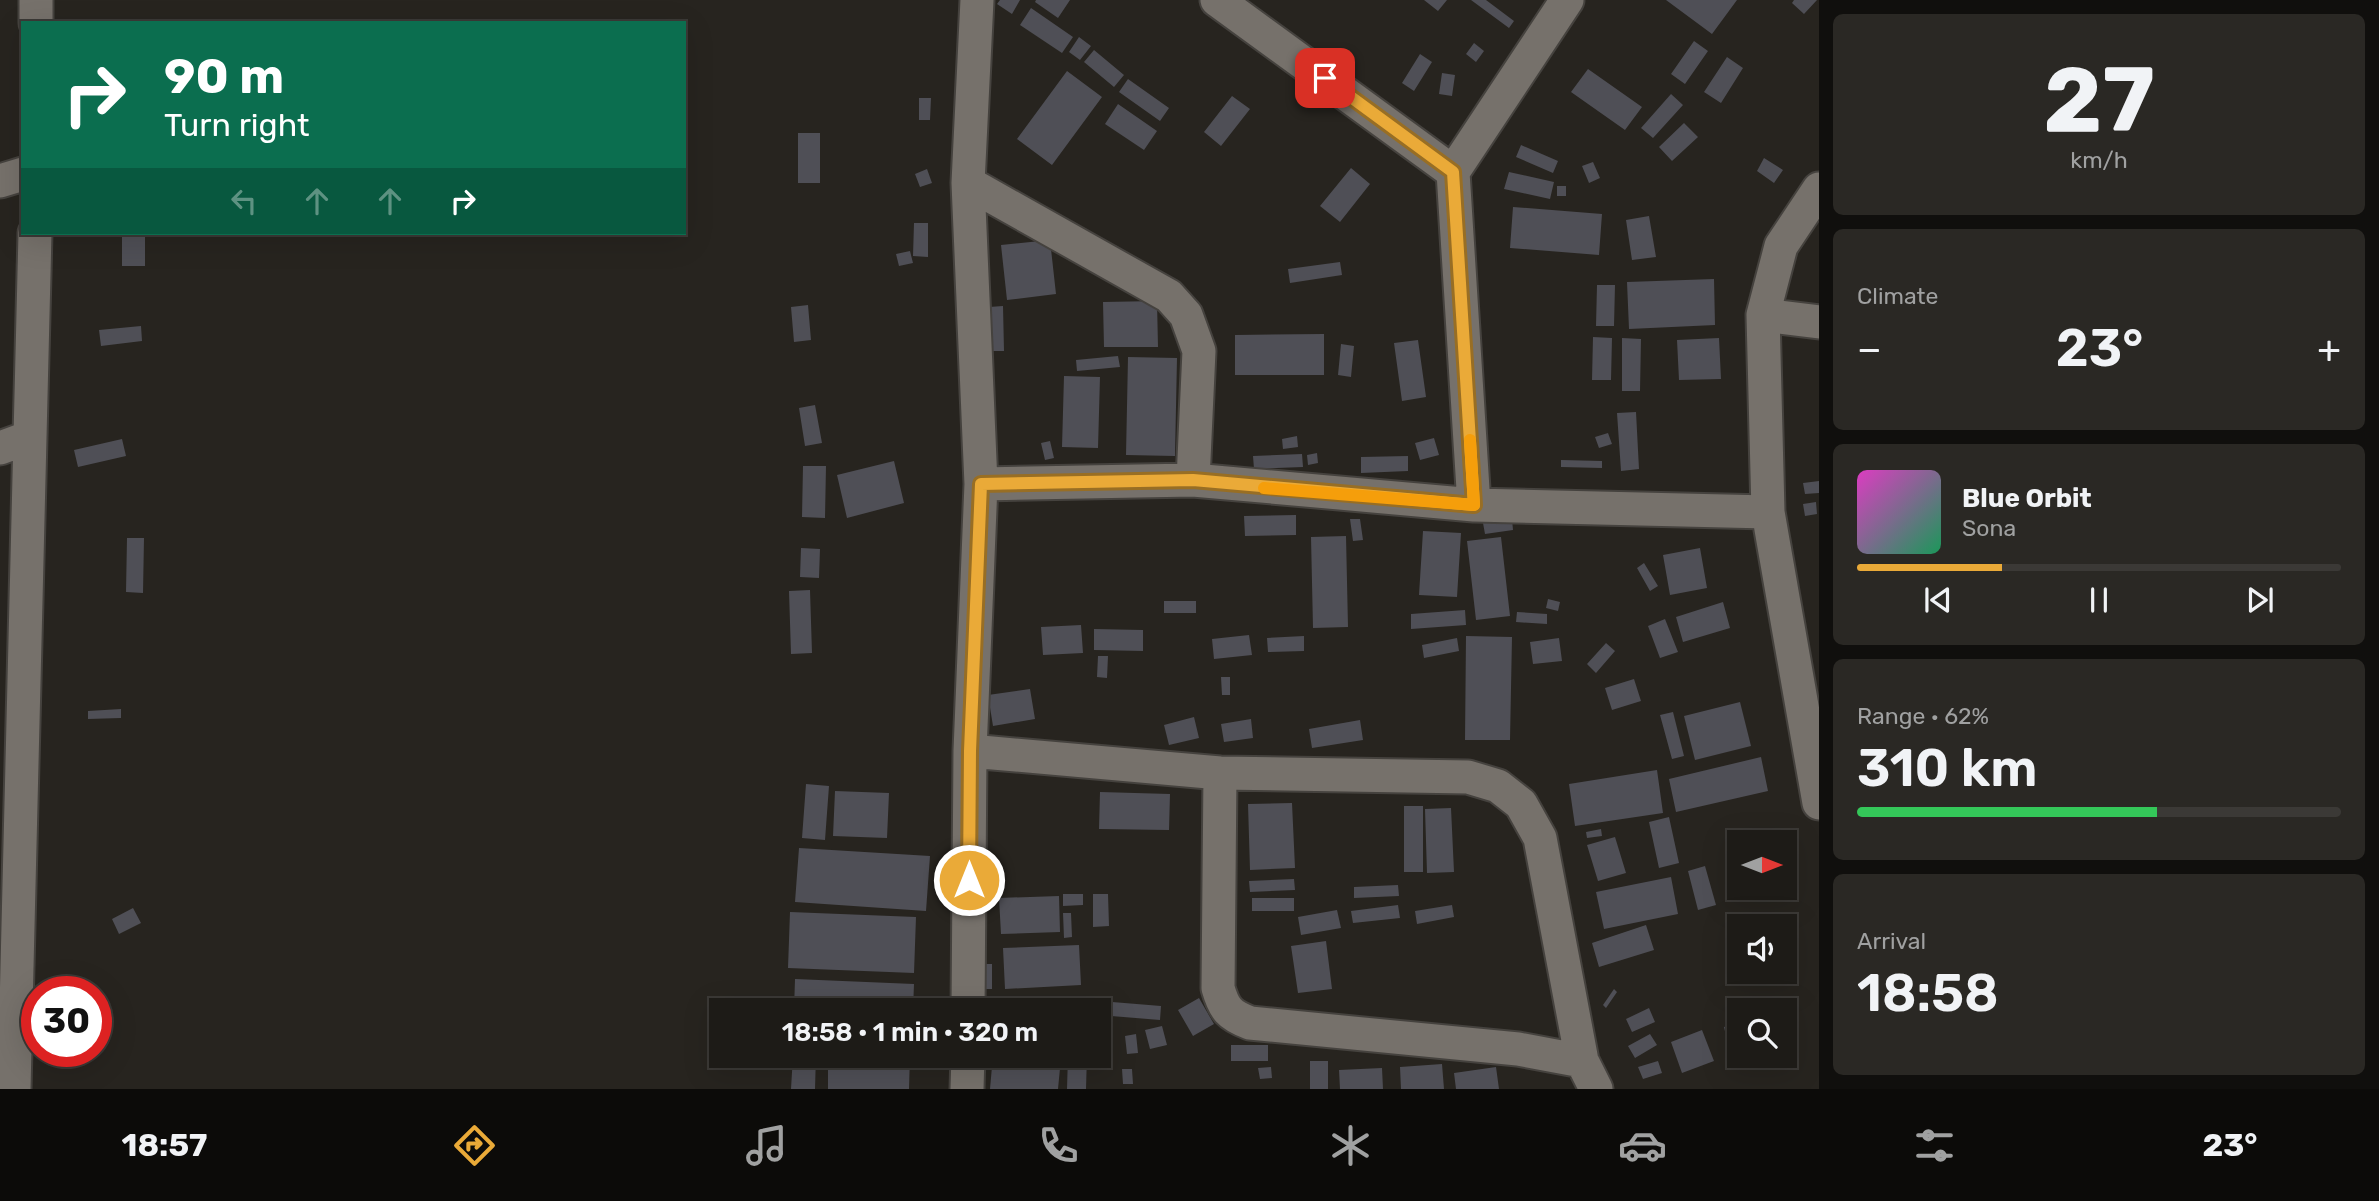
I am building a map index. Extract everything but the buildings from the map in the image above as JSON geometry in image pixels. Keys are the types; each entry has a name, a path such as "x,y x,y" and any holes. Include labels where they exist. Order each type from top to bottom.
{"street":[{"path":"36,0 36,21"},
{"path":"968,998 970,751 981,484 968,183 977,0"},
{"path":"1217,0 1453,172"},
{"path":"1474,505 1453,172 1567,0"},
{"path":"0,181 21,175"},
{"path":"968,183 1169,296 1186,315 1199,351 1193,480"},
{"path":"1819,189 1781,246 1763,315 1768,512 1819,803"},
{"path":"15,1089 12,723 15,443 35,235"},
{"path":"1763,315 1819,322"},
{"path":"981,484 1193,480 1474,505 1768,512"},
{"path":"970,751 1220,773 1468,777 1498,786 1521,804 1540,838 1589,1075"},
{"path":"1220,773 1217,988 1222,1003 1233,1016 1250,1023 1518,1049 1589,1075"},
{"path":"967,1089 968,1068"}],"slow traffic":[{"path":"1264,488 1474,505 1470,440"}],"route":[{"path":"969,880 970,751 981,484 1193,480 1474,505 1453,172 1325,78"}]}
